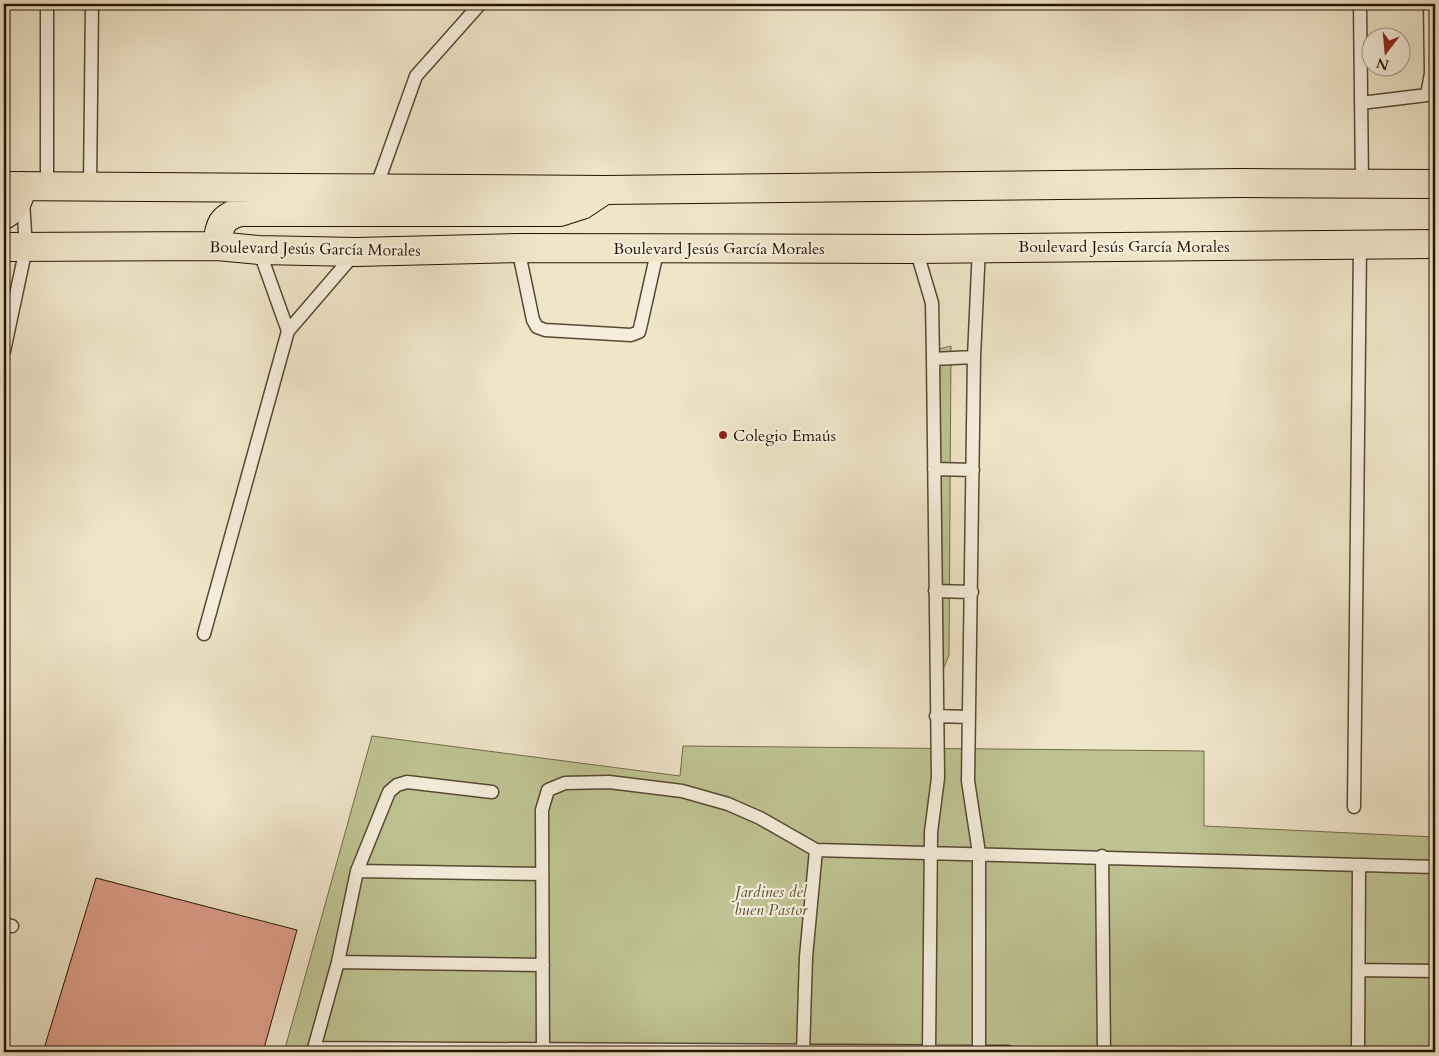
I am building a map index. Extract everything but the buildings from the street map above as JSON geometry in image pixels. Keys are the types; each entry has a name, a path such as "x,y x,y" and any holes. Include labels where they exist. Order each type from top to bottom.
{"main road":[{"path":"4,215 13,210 24,186 604,190 1362,183 1435,184"},
{"path":"217,246 223,220 229,215 241,212 560,212 582,205 604,190"},
{"name":"Boulevard Jesús García Morales","path":"15,247 217,246 259,250 356,252 518,248 916,249 1435,244"}],"lane":[{"path":"4,351 15,247 47,4"},
{"path":"90,186 92,4"},
{"path":"376,188 416,76 480,4"},
{"path":"1360,4 1362,183"},
{"path":"1361,103 1428,96 1431,73 1430,4"},
{"path":"1354,807 1360,245"},
{"path":"518,248 533,320 537,327 544,330 631,335 638,332 641,324 658,248"},
{"path":"979,248 974,357 968,780 979,853 979,1052"},
{"path":"916,249 932,303 933,359 938,778 932,832 929,1052"},
{"path":"259,250 288,332"},
{"path":"204,634 288,332 356,252"},
{"path":"933,359 974,357"},
{"path":"934,469 973,470"},
{"path":"935,591 972,592"},
{"path":"936,716 969,717"},
{"path":"492,792 407,782 397,785 390,792 357,871 338,962 314,1050 1008,1052"},
{"path":"543,1050 542,810 548,790 565,783 609,782 682,790 728,804 760,818 816,850 1102,856 1435,867"},
{"path":"803,1051 806,957 816,850"},
{"path":"1102,856 1104,1052"},
{"path":"1358,1052 1359,865"},
{"path":"357,871 542,874"},
{"path":"338,962 542,965"},
{"path":"1359,970 1435,971"}],"green space":[{"path":"951,346 949,655 941,675 939,349"},
{"name":"Jardines del buen Pastor","path":"372,736 680,776 683,746 1204,751 1204,826 1435,837 1435,1052 284,1052"}],"place":[{"name":"Colegio Emaús","path":"723,435"}]}
